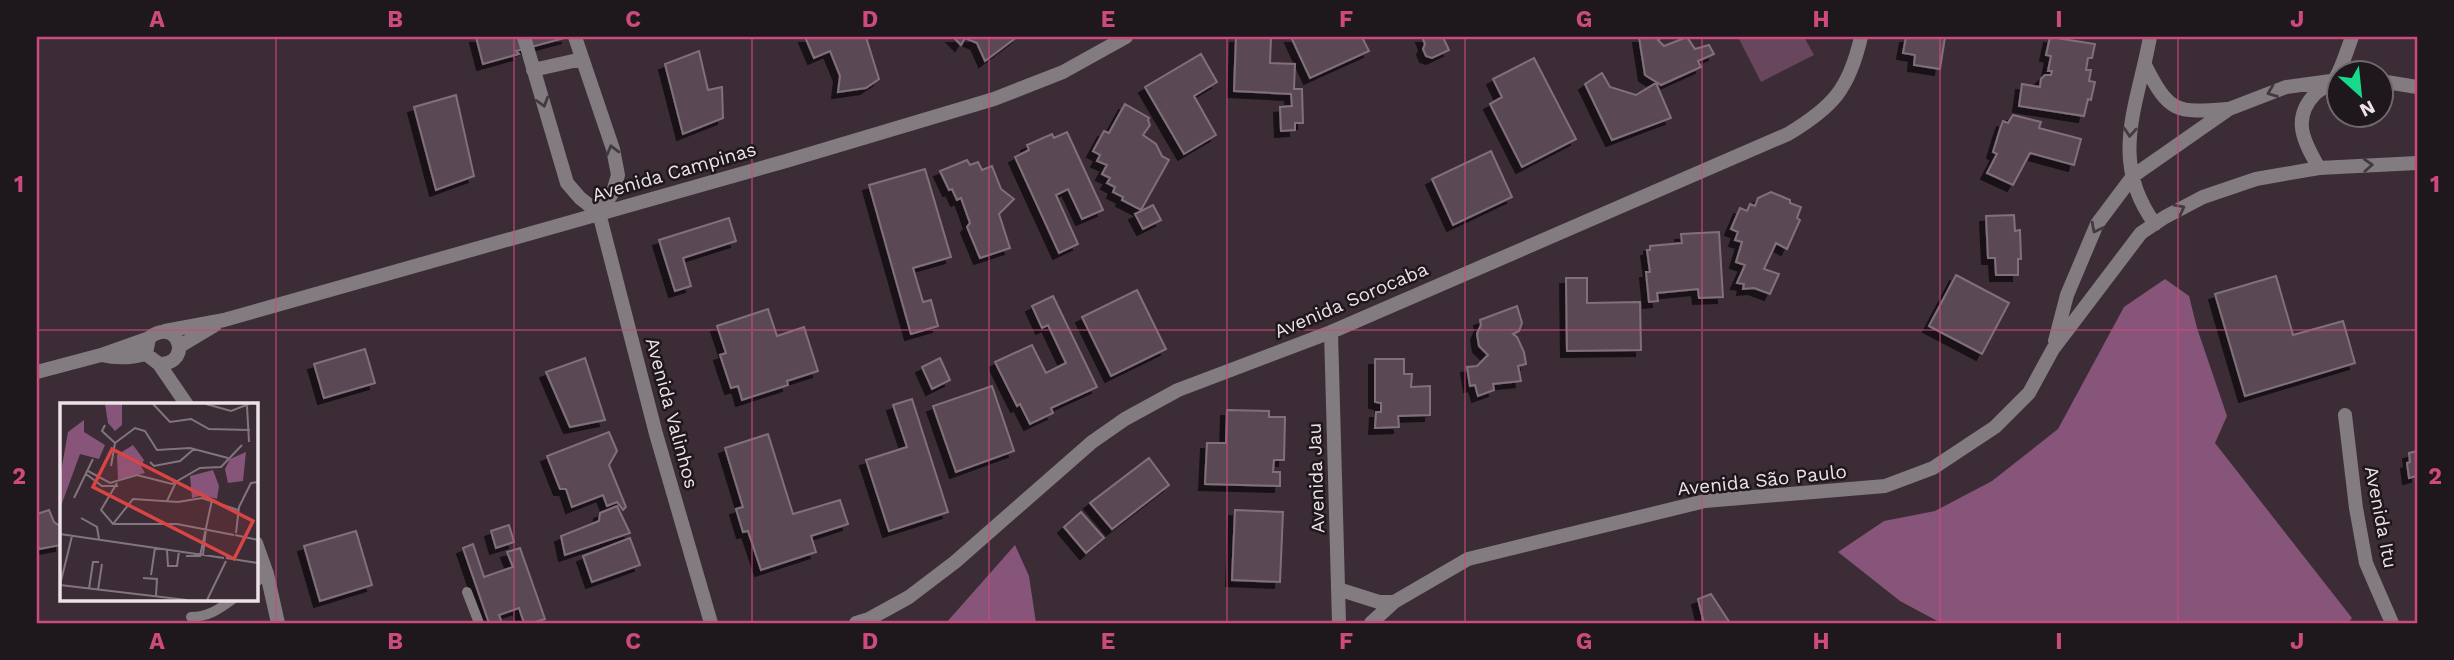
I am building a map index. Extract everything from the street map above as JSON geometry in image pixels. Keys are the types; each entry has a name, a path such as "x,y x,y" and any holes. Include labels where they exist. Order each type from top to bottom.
{"street":[{"path":"524,37 568,183 580,198 599,213 612,192 618,175 613,149 575,37"},
{"name":"Avenida Campinas","path":"165,331 224,320 786,161 994,99 1063,72 1126,37"},
{"name":"Avenida Sorocaba","path":"856,623 869,619 909,597 955,562 1092,442 1125,419 1178,390 1331,332 1788,134 1818,116 1842,90 1861,37"},
{"path":"2150,37 2130,124 2129,155 2138,196 2155,224"},
{"path":"2344,60 2352,37"},
{"path":"533,70 582,59"},
{"path":"2145,65 2156,88 2169,104 2185,112 2229,109"},
{"name":"Avenida São Paulo","path":"2053,349 2067,295 2097,223 2133,176 2229,109 2286,87 2324,82"},
{"path":"2394,83 2417,87"},
{"path":"2319,168 2305,139 2301,122 2309,101 2324,88"},
{"name":"Avenida São Paulo","path":"1371,623 1394,602 1468,559 1705,501 1885,486 1933,468 1995,427 2029,393 2053,349 2141,233 2155,224 2203,197 2242,183 2319,168 2417,163"},
{"name":"Avenida Valinhos","path":"599,213 656,434 710,623"},
{"name":"Avenida Campinas","path":"180,346 224,320"},
{"path":"37,372 101,355 165,331 172,334 180,346 174,360 179,391"},
{"name":"Avenida Jau","path":"1331,332 1339,623"},
{"path":"146,354 149,338"},
{"path":"101,355 132,358 146,354"},
{"path":"146,354 159,364 186,403"},
{"path":"159,364 174,360"},
{"name":"Avenida Itu","path":"2345,415 2356,508 2366,563 2392,623"},
{"path":"257,550 261,578 275,622"},
{"path":"1338,589 1379,602 1394,602"}],"lane":[{"path":"467,592 479,623"},
{"path":"191,617 211,614 232,600"}],"shaded area":[{"path":"1738,37 1804,37 1814,55 1761,82"},
{"path":"2165,279 2189,296 2227,416 2215,443 2352,618 2348,623 1941,623 1900,601 1838,552 1884,521 1935,511 1992,481 2058,429 2124,307"},
{"path":"1015,545 1029,576 1036,623 946,623"}],"building":[{"path":"476,37 568,37 516,51 519,54 483,64"},
{"path":"805,37 866,37 879,79 866,88 838,92 840,76 830,51 814,58"},
{"path":"953,37 1017,37 985,61 977,43 965,38 961,45"},
{"path":"1236,37 1271,37 1270,63 1295,64 1294,89 1302,89 1303,123 1295,123 1295,130 1281,131 1280,107 1292,106 1291,94 1234,91"},
{"path":"1291,37 1362,37 1369,51 1310,78"},
{"path":"1422,37 1443,37 1449,50 1432,58 1426,56"},
{"path":"1639,37 1662,37 1658,40 1664,46 1687,37 1695,49 1709,45 1714,54 1698,61 1701,67 1661,85 1645,75"},
{"path":"1906,37 1945,37 1940,69 1914,65 1915,55 1903,53"},
{"path":"2050,37 2095,44 2086,70 2091,70 2089,81 2095,82 2084,116 2019,106 2022,84 2040,87 2041,79 2045,75 2051,75 2052,71 2048,71 2051,56 2046,55"},
{"path":"699,51 708,90 722,87 723,118 683,134 665,64"},
{"path":"1201,54 1217,82 1194,96 1216,135 1184,154 1145,87"},
{"path":"1534,58 1576,139 1522,167 1490,104 1502,97 1493,79"},
{"path":"1602,73 1610,87 1636,95 1656,83 1671,118 1612,140 1585,84"},
{"path":"456,95 474,176 436,190 414,107"},
{"path":"1125,104 1149,118 1150,125 1143,135 1156,144 1162,156 1169,160 1141,210 1113,192 1115,187 1107,183 1110,178 1102,174 1107,165 1097,161 1100,155 1093,151 1104,131 1109,133"},
{"path":"2013,115 2041,122 2039,128 2081,139 2074,165 2030,153 2013,185 1987,173 1997,154 1993,152 2003,121 2008,123"},
{"path":"1067,132 1103,210 1082,219 1068,189 1056,195 1078,244 1059,253 1015,157 1029,150 1027,145 1052,134 1054,138"},
{"path":"1491,151 1512,197 1453,225 1432,179"},
{"path":"967,160 970,165 978,162 982,170 992,166 1001,189 1014,199 999,214 1010,248 980,258 967,227 970,223 961,198 957,200 952,189 949,190 940,171"},
{"path":"925,169 951,257 913,268 923,302 931,300 938,326 911,334 869,185"},
{"path":"1771,192 1801,207 1797,218 1800,220 1787,249 1776,243 1764,269 1779,274 1770,294 1754,288 1743,289 1744,284 1737,283 1745,265 1736,262 1742,242 1735,240 1738,232 1731,229 1740,208 1747,211 1750,204 1755,206 1758,198"},
{"path":"1153,205 1161,220 1143,229 1135,214"},
{"path":"2014,215 2015,231 2020,230 2021,259 2018,259 2018,275 1996,275 1995,258 1988,258 1986,216"},
{"path":"729,218 736,241 683,258 691,286 675,291 659,240"},
{"path":"1719,232 1723,297 1699,298 1698,289 1657,293 1658,301 1649,302 1646,272 1650,272 1647,250 1650,250 1650,246 1682,243 1681,234"},
{"path":"1956,275 2009,303 1982,354 1929,326"},
{"path":"2276,276 2293,335 2343,321 2355,363 2245,396 2215,294"},
{"path":"1566,278 1587,278 1587,303 1640,302 1641,350 1567,351"},
{"path":"1137,290 1166,349 1111,376 1082,317"},
{"path":"1053,296 1097,387 1051,408 1053,413 1030,424 1020,404 1017,406 995,362 1032,345 1046,373 1066,363 1048,325 1042,328 1032,306"},
{"path":"1517,306 1522,323 1519,331 1513,334 1524,352 1526,364 1518,366 1521,381 1493,384 1494,390 1478,396 1475,385 1470,386 1467,367 1477,366 1488,355 1479,346 1477,334 1480,320"},
{"path":"768,309 777,336 804,327 818,371 787,381 788,385 742,400 738,386 731,388 720,355 726,353 717,326"},
{"path":"365,349 375,383 324,398 314,364"},
{"path":"585,358 605,420 570,427 546,372"},
{"path":"940,358 950,380 932,389 922,367"},
{"path":"1375,359 1404,359 1404,374 1412,374 1411,387 1430,386 1430,415 1398,416 1399,427 1375,428 1376,412 1381,412 1381,403 1375,402"},
{"path":"992,386 1014,451 956,472 933,406"},
{"path":"912,399 948,512 889,531 866,460 907,447 893,405"},
{"path":"1227,410 1269,411 1269,417 1285,417 1284,460 1274,460 1273,472 1280,472 1280,486 1205,484 1207,443 1226,443"},
{"path":"609,432 617,451 609,465 626,507 623,510 617,502 607,506 603,495 572,507 566,489 560,489 547,456"},
{"path":"768,434 793,514 840,500 848,524 811,536 816,552 761,570 748,531 743,532 736,509 743,507 725,448"},
{"path":"2417,451 2417,476 2409,478 2409,453"},
{"path":"1149,458 1169,485 1112,529 1090,503"},
{"path":"617,506 630,533 565,555 561,536 599,521 600,513"},
{"path":"49,510 54,522 60,526 60,545 39,549 37,514"},
{"path":"1235,510 1283,512 1280,582 1232,580"},
{"path":"1081,512 1104,538 1086,553 1064,527"},
{"path":"509,525 514,542 496,548 491,531"},
{"path":"356,531 372,585 320,601 304,546"},
{"path":"630,538 640,565 592,582 583,556"},
{"path":"473,544 484,577 513,567 507,552 520,548 545,619 524,623 519,608 499,615 502,623 489,623 463,548"},
{"path":"1711,594 1730,623 1704,623 1698,599"}]}
